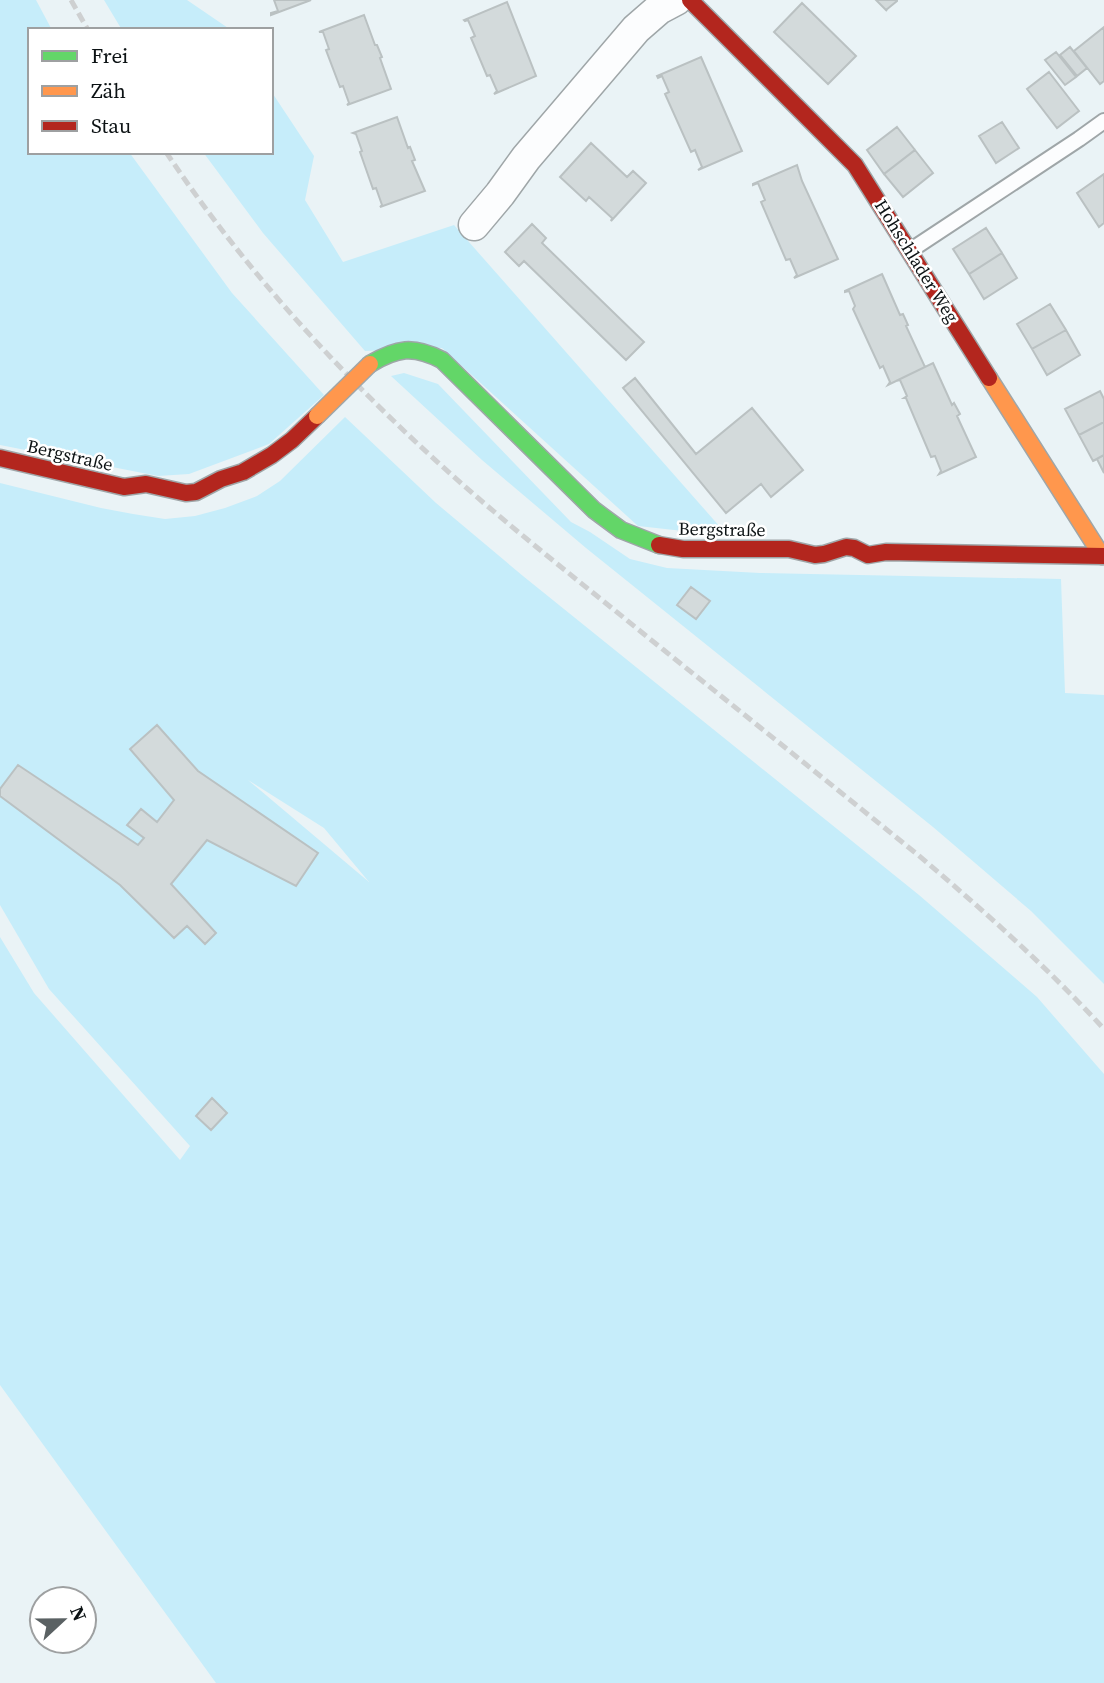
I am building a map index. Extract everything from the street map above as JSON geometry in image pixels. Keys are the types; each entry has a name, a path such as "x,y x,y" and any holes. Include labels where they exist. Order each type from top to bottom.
{"street":[{"path":"474,225 526,158 636,29 659,9 676,0"},
{"name":"Hohschlader Weg","path":"690,0 855,165 1103,556"},
{"name":"Bergstraße","path":"0,458 124,487 146,484 186,493 196,492 221,479 243,472 272,455 292,440 380,357 402,349 414,349 430,353 442,360 594,510 621,530 654,544 683,549 789,549 815,555 846,547 868,555 886,552 1103,556"}],"lane":[{"path":"910,251 1104,121"}],"shaded area":[{"path":"0,0 36,0 51,28 28,28 28,154 130,154 232,293 324,395 269,444 189,474 158,476 0,445"},
{"path":"104,0 187,0 228,28 121,28"},
{"path":"273,94 314,156 305,200 343,262 454,225 728,536 638,526 442,348 365,351 263,233 204,154 273,154"},
{"path":"404,373 438,384 571,522 630,559 667,568 760,573 1061,579 1065,693 1104,695 1104,984 1031,911 933,827 586,548 482,460 391,376"},
{"path":"345,417 436,503 523,576 919,895 1037,997 1104,1074 1104,1683 216,1683 0,1385 0,937 34,993 180,1160 190,1146 49,989 0,905 0,483 101,508 165,519 195,516 225,508 257,496 280,481","holes":["248,780 324,828 369,882"]}],"building":[{"path":"274,0 311,0 271,15 278,11"},
{"path":"876,0 897,0 897,1 886,10"},
{"path":"507,2 536,76 494,94 497,91 490,75 487,76 471,38 475,36 468,20 464,20"},
{"path":"802,3 856,56 828,84 774,32"},
{"path":"364,15 382,57 380,58 391,89 347,105 349,103 343,86 340,87 326,50 329,49 323,32 319,32"},
{"path":"1104,27 1104,81 1100,84 1074,51"},
{"path":"1070,47 1087,68 1077,76 1060,55"},
{"path":"1056,52 1076,77 1065,85 1045,60"},
{"path":"701,57 742,151 698,170 702,167 695,150 691,152 665,94 669,92 662,76 657,76"},
{"path":"1049,72 1079,111 1057,128 1027,89"},
{"path":"397,117 425,191 380,207 382,205 376,188 373,189 356,134 353,133"},
{"path":"1002,122 1019,148 996,163 979,136"},
{"path":"897,127 915,150 884,174 867,150"},
{"path":"591,143 627,177 633,171 646,183 611,221 612,218 589,197 586,201 560,177"},
{"path":"915,150 933,173 903,197 884,174"},
{"path":"797,165 838,259 794,278 797,275 790,259 786,260 761,202 765,200 758,183 753,184"},
{"path":"1104,174 1104,223 1099,227 1077,193"},
{"path":"532,224 546,238 542,243 644,342 626,360 524,261 519,266 505,252"},
{"path":"986,228 1002,253 969,274 953,249"},
{"path":"1002,253 1017,278 984,299 969,274"},
{"path":"882,274 900,315 903,314 925,367 888,385 890,382 883,366 880,368 853,309 855,306 849,291 845,292"},
{"path":"1050,304 1066,330 1032,349 1017,324"},
{"path":"1066,330 1080,355 1047,375 1032,349"},
{"path":"933,363 952,405 954,403 960,414 957,416 976,457 939,474 941,471 935,456 931,457 904,398 907,396 900,380 896,381"},
{"path":"635,378 696,454 752,408 803,470 771,497 761,484 726,513 623,388"},
{"path":"1100,391 1104,399 1104,422 1079,435 1065,409"},
{"path":"1104,422 1104,455 1093,461 1079,435"},
{"path":"1104,455 1104,473 1097,459 1093,461"},
{"path":"691,587 710,601 696,619 677,605"},
{"path":"157,725 198,771 318,853 296,886 207,840 171,884 216,933 205,944 187,926 174,938 120,885 0,796 0,789 18,765 138,845 144,838 127,825 141,809 157,822 174,800 130,749"},
{"path":"212,1098 227,1113 211,1130 196,1116"}],"railway":[{"path":"71,0 87,28"},
{"path":"167,154 231,242 266,285 341,368 421,447 530,541 942,876 1037,961 1104,1029"}],"traffic: fast":[{"path":"370,364 405,350 422,352 442,360 594,510 621,530 659,545"}],"traffic: slow":[{"path":"317,416 370,364"},
{"path":"989,378 1102,556"}],"traffic: jam":[{"path":"690,0 855,165 989,378"},
{"path":"0,458 124,487 146,484 186,493 196,492 221,479 243,472 272,455 317,416"},
{"path":"659,545 683,549 789,549 815,555 846,547 868,555 886,552 1104,556"}]}
